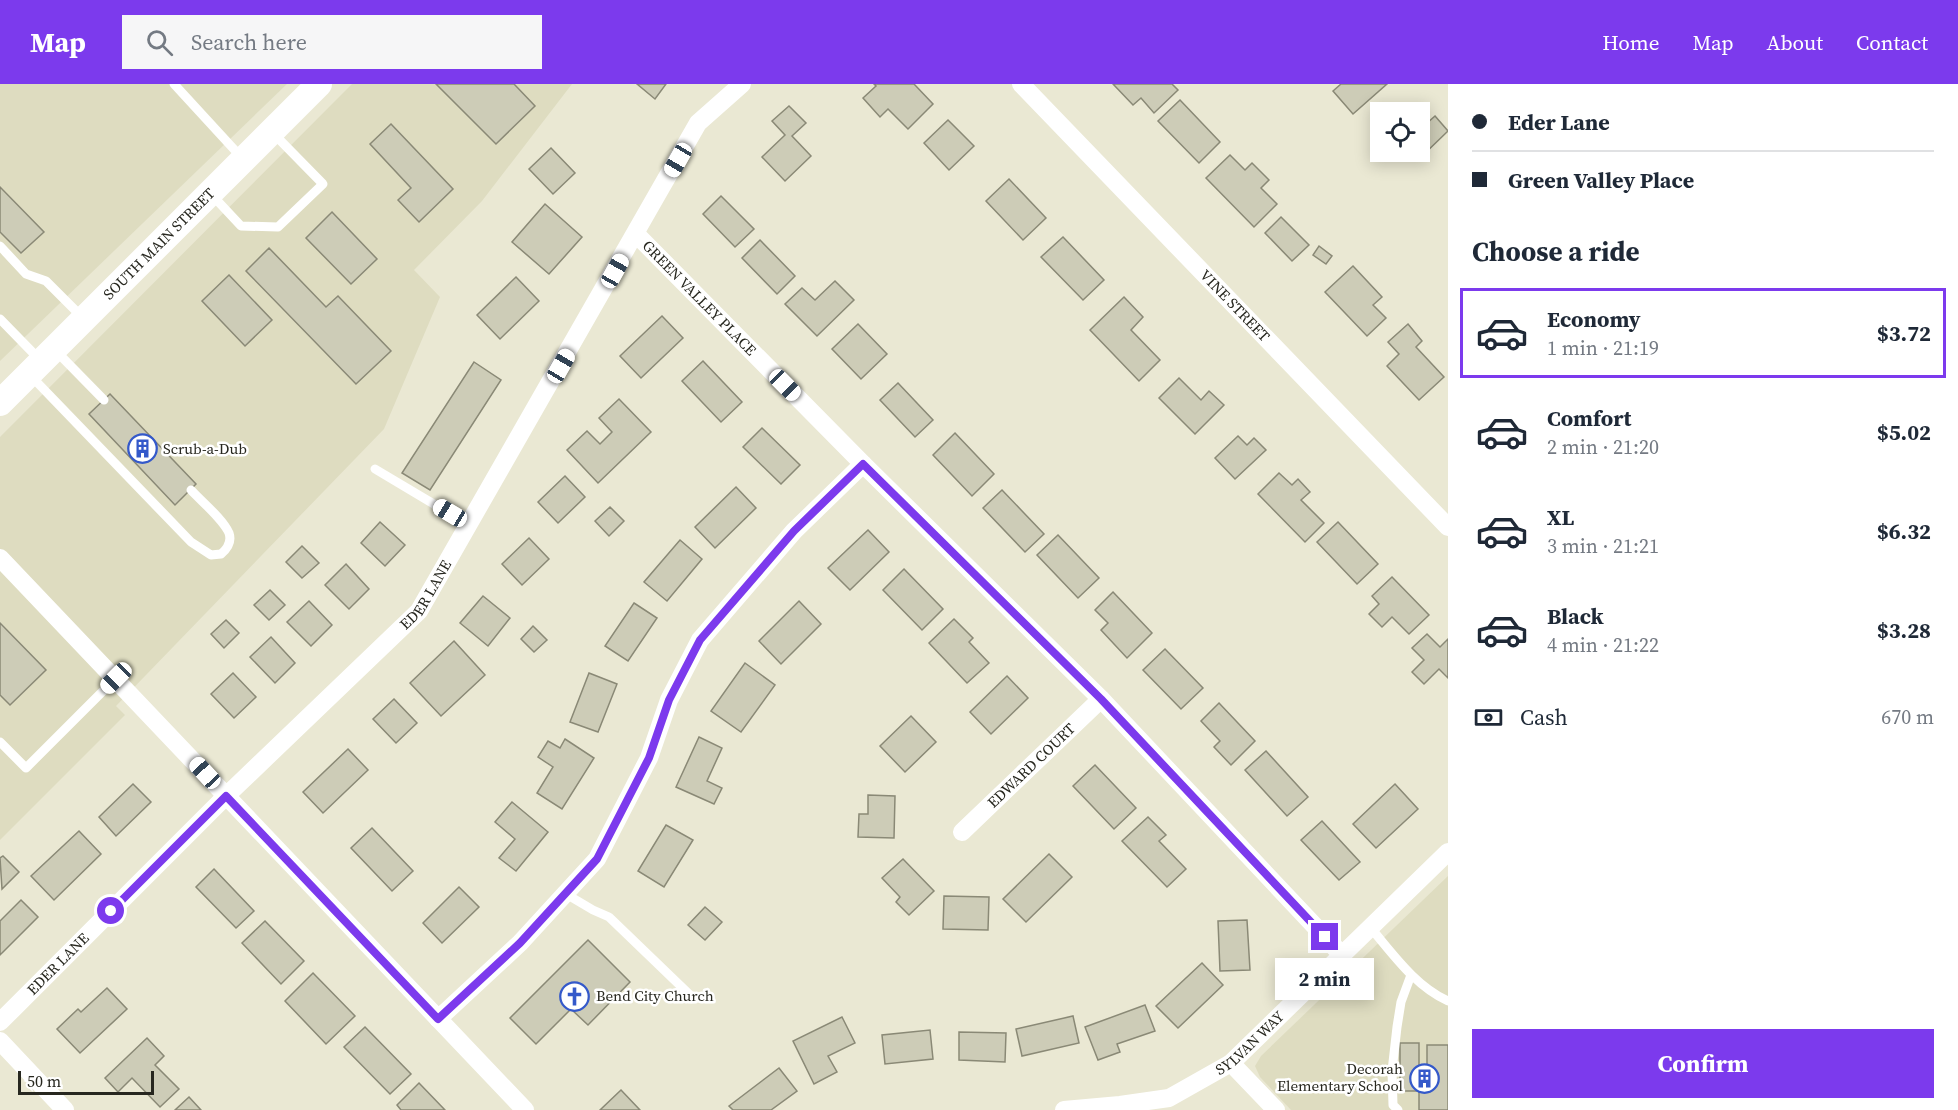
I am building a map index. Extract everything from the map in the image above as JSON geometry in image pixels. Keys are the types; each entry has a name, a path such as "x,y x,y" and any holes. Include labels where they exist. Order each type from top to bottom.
{"main road":[{"name":"SOUTH MAIN STREET","path":"0,403 319,84"}],"street":[{"name":"EDER LANE","path":"0,1022 226,796 419,611 699,123 742,84"},
{"name":"VINE STREET","path":"1021,84 1448,527"},
{"name":"GREEN VALLEY PLACE","path":"636,234 863,464 1101,699 1341,954"},
{"path":"438,1019 520,943 597,859 649,758 669,700 700,640 794,531 863,464"},
{"path":"0,558 525,1110"},
{"name":"EDWARD COURT","path":"962,832 1101,699"},
{"name":"SYLVAN WAY","path":"1064,1110 1169,1098 1231,1063 1448,852"},
{"path":"0,1041 65,1110"},
{"path":"1231,1063 1276,1110"}],"lane":[{"path":"174,84 244,160"},
{"path":"210,193 241,225 278,227 323,184 272,132"},
{"path":"0,246 26,274 46,281 84,320"},
{"path":"0,319 42,362 164,516 201,550 211,555 221,554 229,546 230,535 190,490"},
{"path":"42,362 104,400"},
{"path":"375,469 469,525"},
{"path":"0,742 26,768 116,678"},
{"path":"566,894 609,917 690,995"},
{"path":"1370,927 1411,975 1432,994 1448,1001"},
{"path":"1398,1110 1393,1106 1392,1071 1401,1002 1411,975"}],"shaded area":[{"path":"0,84 287,84 0,361"},
{"path":"352,84 572,84 482,201 414,270 440,297 384,429 116,706 125,715 0,840 0,437"},
{"path":"1448,876 1448,1110 1291,1110 1260,1077 1255,1066 1261,1056"}],"building":[{"path":"436,84 514,84 535,106 496,144"},
{"path":"637,84 666,84 655,99"},
{"path":"874,84 914,84 933,104 908,129 888,109 880,117 863,98 876,86"},
{"path":"1113,84 1172,84 1178,90 1154,113 1141,98 1133,105"},
{"path":"1341,84 1387,84 1353,114 1333,91"},
{"path":"1180,100 1220,142 1199,163 1158,121"},
{"path":"789,106 806,123 792,136 811,156 785,181 762,157 785,135 772,121"},
{"path":"1435,116 1448,131 1430,148 1430,120"},
{"path":"948,120 974,146 949,170 924,143"},
{"path":"391,124 453,189 419,222 398,200 411,188 370,144"},
{"path":"551,148 575,173 553,194 529,169"},
{"path":"1230,155 1245,170 1252,163 1269,180 1261,188 1277,204 1254,227 1206,178"},
{"path":"1009,179 1046,218 1023,240 986,201"},
{"path":"0,187 44,232 21,253 0,232"},
{"path":"721,196 754,229 735,247 703,214"},
{"path":"545,204 582,237 549,274 512,242"},
{"path":"332,212 377,259 351,284 306,238"},
{"path":"1281,217 1309,245 1292,261 1265,233"},
{"path":"1063,237 1104,280 1083,300 1041,257"},
{"path":"760,240 795,276 777,294 742,258"},
{"path":"1319,246 1332,256 1326,264 1313,255"},
{"path":"269,248 326,307 338,296 391,351 356,384 246,271"},
{"path":"1353,266 1382,297 1373,305 1386,318 1367,336 1325,292"},
{"path":"229,275 272,320 245,346 202,301"},
{"path":"516,277 539,301 500,339 477,315"},
{"path":"835,281 854,300 817,336 785,304 802,288 815,300"},
{"path":"1124,297 1143,317 1131,330 1160,360 1139,381 1090,330"},
{"path":"662,316 683,338 641,378 620,356"},
{"path":"858,324 887,354 861,379 832,349"},
{"path":"1408,324 1422,341 1416,347 1444,377 1419,400 1387,366 1399,354 1388,342"},
{"path":"703,361 742,402 721,422 682,381"},
{"path":"474,362 501,380 430,490 402,473"},
{"path":"1179,378 1201,400 1209,391 1224,405 1195,434 1159,398"},
{"path":"898,383 933,420 915,437 880,400"},
{"name":"Scrub-a-Dub","path":"110,394 196,484 175,505 89,414"},
{"path":"619,399 651,432 598,483 567,450 587,431 600,444 612,432 599,418"},
{"path":"762,428 800,465 781,484 743,447"},
{"path":"955,433 994,474 972,496 933,455"},
{"path":"1238,436 1247,445 1254,438 1266,450 1235,479 1215,458"},
{"path":"1279,473 1292,485 1298,479 1310,492 1301,500 1324,523 1305,542 1258,494"},
{"path":"565,476 585,497 558,523 538,502"},
{"path":"736,487 756,508 715,548 695,527"},
{"path":"1002,490 1044,534 1025,552 983,508"},
{"path":"610,507 624,521 609,536 595,521"},
{"path":"380,522 405,545 385,566 361,543"},
{"path":"1338,522 1378,564 1357,584 1317,542"},
{"path":"868,530 889,552 850,590 828,568"},
{"path":"1058,535 1099,578 1078,598 1037,555"},
{"path":"529,538 549,559 522,585 502,564"},
{"path":"680,540 702,559 667,601 644,582"},
{"path":"302,546 319,563 302,578 286,562"},
{"path":"346,564 369,589 349,609 325,585"},
{"path":"904,569 943,609 922,630 883,590"},
{"path":"1392,577 1429,615 1409,634 1392,617 1382,627 1369,614 1379,604 1372,596"},
{"path":"270,590 285,605 269,620 254,605"},
{"path":"1113,592 1152,633 1127,658 1101,630 1108,623 1095,610"},
{"path":"483,596 510,618 488,646 460,623"},
{"path":"309,601 332,625 311,646 287,622"},
{"path":"799,601 821,624 781,664 759,641"},
{"path":"634,603 657,618 628,661 605,646"},
{"path":"954,619 973,638 969,642 989,663 967,683 929,643"},
{"path":"226,620 239,633 224,648 211,634"},
{"path":"0,623 46,670 10,705 0,695"},
{"path":"533,626 547,640 534,652 521,639"},
{"path":"1427,634 1440,647 1448,639 1448,678 1439,669 1424,684 1412,672 1424,660 1412,648"},
{"path":"271,637 295,663 275,683 250,657"},
{"path":"454,641 485,675 441,716 410,683"},
{"path":"1165,649 1203,688 1181,709 1143,670"},
{"path":"745,663 775,685 741,732 711,711"},
{"path":"233,673 256,697 234,718 211,694"},
{"path":"589,673 617,684 598,732 570,722"},
{"path":"1007,676 1028,698 991,734 970,712"},
{"path":"394,699 417,723 396,743 373,719"},
{"path":"1219,703 1255,741 1231,765 1214,747 1220,741 1201,721"},
{"path":"911,716 936,742 905,772 880,746"},
{"path":"699,737 722,748 707,781 722,788 714,804 676,787"},
{"path":"565,739 594,758 562,809 537,793 553,767 538,757 548,741 560,748"},
{"path":"348,749 368,770 323,813 303,792"},
{"path":"1266,751 1308,797 1287,816 1245,770"},
{"path":"1095,765 1136,808 1114,829 1073,786"},
{"path":"133,784 151,802 116,836 99,817"},
{"path":"1395,784 1418,809 1376,848 1353,824"},
{"path":"868,795 895,796 894,838 858,837 859,814 868,814"},
{"path":"512,802 548,832 516,871 499,858 515,839 495,822"},
{"path":"1148,817 1166,835 1159,841 1186,869 1167,887 1122,841"},
{"path":"1322,821 1360,862 1339,880 1301,840"},
{"path":"666,825 693,840 664,887 638,871"},
{"path":"372,828 413,871 392,891 351,848"},
{"path":"79,831 101,854 54,900 31,876"},
{"path":"1049,854 1072,877 1026,922 1003,899"},
{"path":"3,856 19,872 2,889 0,858"},
{"path":"903,859 934,891 909,915 896,902 900,897 882,878"},
{"path":"214,869 254,911 236,928 196,887"},
{"path":"459,887 479,907 442,943 423,923"},
{"path":"944,896 989,897 988,930 943,929"},
{"path":"21,900 38,917 0,955 0,921"},
{"path":"705,907 722,922 705,940 688,925"},
{"path":"1247,920 1250,970 1220,971 1218,921"},
{"path":"265,921 304,961 281,984 242,943"},
{"name":"Bend City Church","path":"588,940 630,982 588,1025 571,1009 536,1044 510,1018"},
{"path":"1202,963 1223,985 1178,1028 1156,1006"},
{"path":"313,973 355,1016 326,1044 285,1001"},
{"path":"107,988 127,1009 80,1053 57,1029 78,1009 81,1012"},
{"path":"1145,1005 1155,1031 1117,1044 1120,1052 1098,1060 1085,1027"},
{"path":"1073,1016 1079,1043 1022,1056 1016,1029"},
{"path":"842,1017 855,1043 828,1056 837,1072 814,1084 793,1041"},
{"path":"365,1027 411,1074 390,1094 344,1047"},
{"path":"930,1030 933,1059 885,1064 882,1035"},
{"path":"959,1032 1006,1033 1005,1062 959,1060"},
{"path":"147,1038 164,1056 155,1065 179,1089 160,1107 132,1078 118,1092 105,1078"},
{"name":"Decorah Elementary School","path":"1400,1043 1419,1043 1419,1066 1427,1066 1427,1045 1448,1045 1448,1110 1419,1110 1419,1091 1400,1091"},
{"path":"779,1068 797,1091 771,1110 733,1110 729,1106"},
{"path":"419,1083 445,1110 401,1110 397,1105"},
{"path":"621,1090 640,1110 600,1110"},
{"path":"189,1097 201,1110 175,1110"}],"place":[{"name":"Scrub-a-Dub","path":"142,449"},
{"name":"Bend City Church","path":"575,996"},
{"name":"Decorah Elementary School","path":"1424,1078"}],"route":[{"path":"111,911 226,796 438,1019 520,943 597,859 649,758 669,700 700,640 794,531 863,464 1101,699 1325,937"}]}
